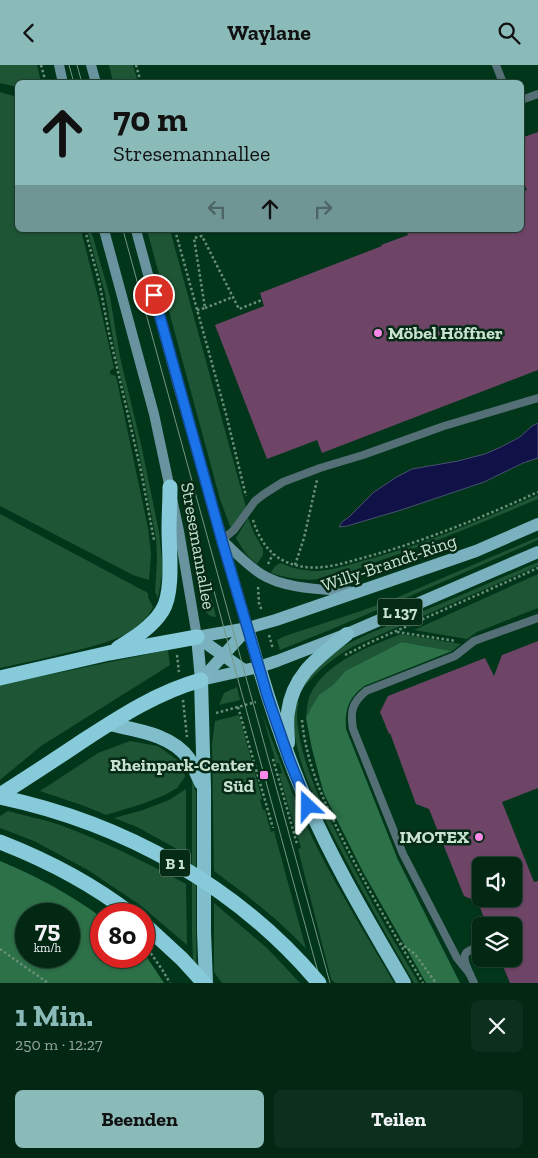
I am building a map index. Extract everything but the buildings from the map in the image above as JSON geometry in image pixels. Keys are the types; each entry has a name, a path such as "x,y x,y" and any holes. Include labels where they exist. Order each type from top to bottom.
{"highway":[{"path":"109,653 134,638 149,626 163,610 168,594 170,568 170,487"},
{"path":"289,759 287,713 292,692 300,677 347,634"},
{"path":"0,678 109,653 196,637"},
{"path":"260,667 268,698 289,759 308,806 341,872 404,983"},
{"path":"0,796 109,724 181,685 201,680 204,789 205,983"},
{"path":"109,724 155,735 175,745 189,758 204,789"},
{"name":"B 1","path":"0,796 65,814 105,828 177,864 212,886 248,913 276,937 319,983"},
{"path":"0,842 35,857 89,885 114,903"},
{"path":"155,934 205,983"}],"main road":[{"path":"58,65 62,80"},
{"path":"91,65 95,80"},
{"name":"Stresemannallee","path":"105,232 154,414 180,531 201,680"},
{"name":"Stresemannallee","path":"137,232 222,541 260,667"},
{"name":"Willy-Brandt-Ring","path":"248,628 476,551 538,524"},
{"path":"222,541 249,566 275,582 293,586 359,592"},
{"name":"L 137","path":"201,680 260,667 347,634 538,552"},
{"path":"201,680 248,628"},
{"name":"L 137","path":"196,637 248,628"},
{"name":"Stresemannallee","path":"196,637 244,670"}],"lane":[{"path":"496,65 502,80"},
{"path":"524,99 538,94"},
{"path":"222,541 234,530 255,501 277,485 320,468 364,455 444,426 538,398"},
{"path":"470,974 456,958 403,854 353,729 351,717 353,707 359,697 366,691 455,656 474,641 538,618"},
{"path":"472,949 468,951 464,960 474,983"}],"path":[{"path":"41,65 45,80"},
{"path":"136,65 140,80"},
{"path":"86,232 99,281 141,471 154,542"},
{"path":"176,232 256,528 266,547 283,561 307,568 325,567 393,549 465,523 538,493"},
{"path":"205,308 194,238 202,236 239,309 262,300"},
{"path":"197,310 233,297"},
{"path":"295,565 306,529 320,468"},
{"path":"339,660 369,643 538,568"},
{"path":"396,631 462,642 474,641"},
{"path":"175,640 186,722 268,698"},
{"path":"238,707 273,828"},
{"path":"302,720 314,774 326,806 359,872 422,983"},
{"path":"273,759 298,844"},
{"path":"399,942 415,954 436,983"},
{"path":"0,949 48,983"},
{"path":"155,958 170,983"}],"green space":[{"path":"0,65 37,65 41,80 15,80 15,87 0,83"},
{"path":"109,65 133,65 137,80 113,80"},
{"path":"0,92 15,96 15,232 82,232 114,368 110,371 110,374 116,376 148,528 151,554 149,580 133,575 0,506"},
{"path":"88,232 92,232 110,297 120,357 141,444 159,532 163,569 158,598 155,592 156,538 136,437 117,362 105,293"},
{"path":"148,232 171,232 246,507 231,529 220,499"},
{"path":"538,495 538,499 479,524 342,574 308,580 289,578 271,573 281,563 290,567 318,571 338,568 392,553 476,522"},
{"path":"0,514 148,593 153,607 151,611 134,629 115,639 72,652 0,668"},
{"path":"189,516 211,592 216,617 209,615 204,609"},
{"path":"248,518 263,549 263,555 257,564 236,538"},
{"path":"538,537 538,540 280,650 277,640 285,636 396,598"},
{"path":"538,562 538,566 352,647 326,665 304,687 301,685 325,659 343,646"},
{"path":"538,574 538,608 477,632 467,639 414,630"},
{"path":"401,634 461,644 452,651 402,642 345,671 334,684 319,695 306,718 310,695 326,673 337,664 362,650"},
{"path":"402,642 452,651 364,686 351,700 347,710 346,729 398,860 460,983 426,983 363,872 324,794 306,718 319,695 334,684 345,671"},
{"path":"168,650 170,665 41,746 0,780 0,685"},
{"path":"237,687 240,700 219,705 224,693"},
{"path":"295,701 299,702 297,721 303,752 320,798 365,890 419,983 414,983 375,915 318,804 306,776 297,746 294,731"},
{"path":"262,713 313,840 339,889 394,983 335,983 331,979 298,849 301,848 279,774 282,773 279,763 276,763"},
{"path":"239,715 262,799 260,800 271,832 274,831 306,949 273,917 214,871 212,744 215,721"},
{"path":"130,741 158,746 183,764 185,777 177,788 142,804 106,815 40,791 98,753"},
{"path":"192,781 196,792 197,983 194,983 192,934"},
{"path":"186,789 186,854 137,827 114,818 169,800"},
{"path":"8,811 76,831 124,852 186,884 187,945 155,918 155,903 137,903 88,870 34,841 0,828 0,816"},
{"path":"0,861 52,886 77,901 90,910 90,968 154,968 164,983 0,983"},
{"path":"214,903 268,949 300,983 222,983 214,972"}],"shaded area":[{"path":"538,423 538,458 523,463 484,482 401,510 339,527 374,492 412,469 485,454 520,437"}],"tram line":[{"path":"69,65 73,80"},
{"path":"77,65 81,80"},
{"path":"124,232 330,983"},
{"path":"211,580 321,983"}],"place":[{"name":"Möbel Höffner","path":"378,333"},
{"name":"Rheinpark-Center Süd","path":"264,775"},
{"name":"IMOTEX","path":"479,837"}],"route":[{"path":"154,295 179,389 268,698 308,806"}]}
